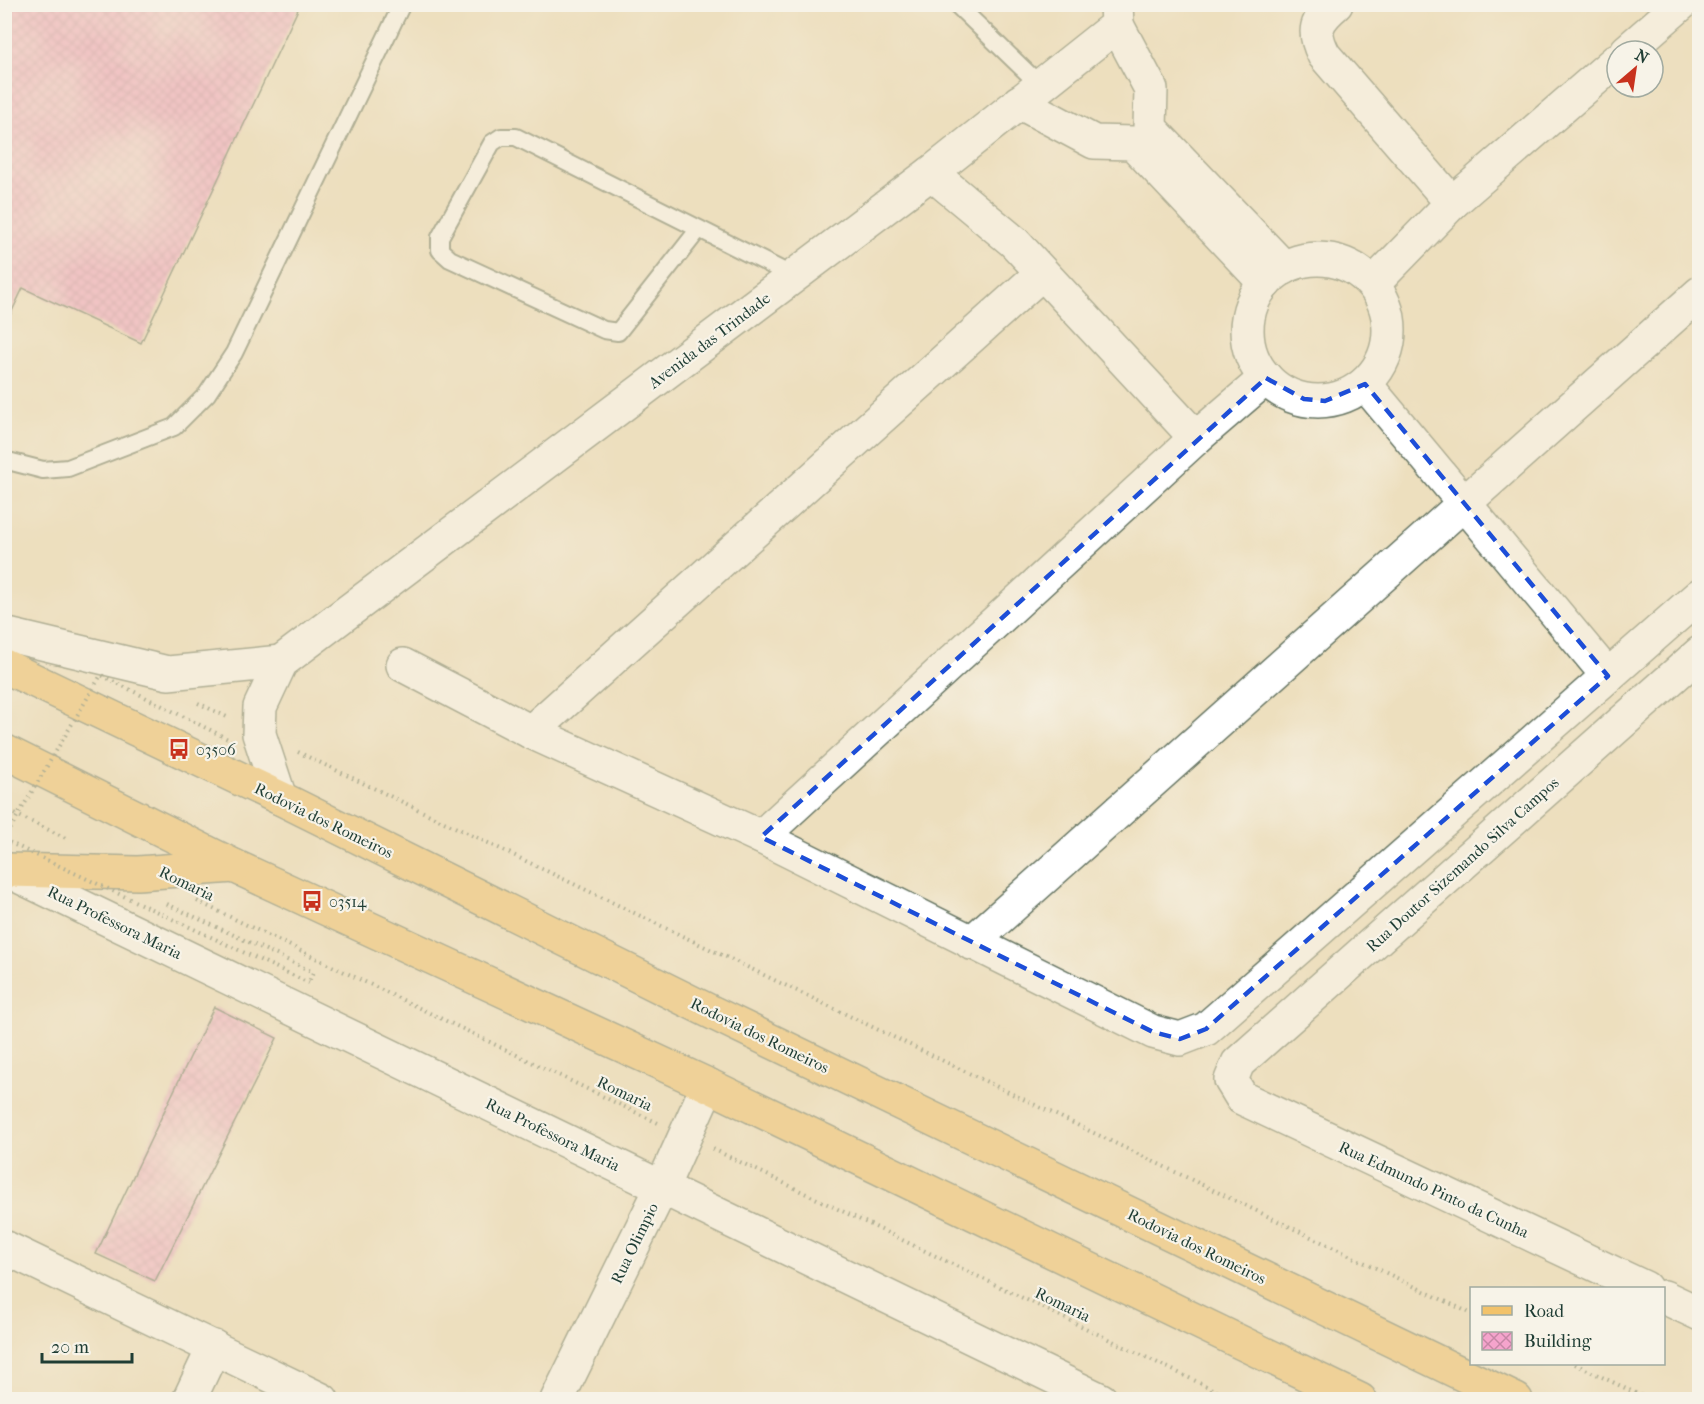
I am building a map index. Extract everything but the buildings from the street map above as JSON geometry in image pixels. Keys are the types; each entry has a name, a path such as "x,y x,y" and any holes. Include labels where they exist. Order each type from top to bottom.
{"main road":[{"name":"Rodovia dos Romeiros","path":"4,666 280,798 724,1018 1516,1400"},
{"path":"4,751 234,866 708,1085 1360,1400"},
{"path":"5,854 138,873 234,866"}],"street":[{"path":"1336,4 1323,15 1317,26 1316,40 1324,56 1452,203"},
{"path":"1641,39 1681,4"},
{"name":"Avenida das Trindade","path":"280,798 247,738 281,662 931,173 1030,94 1117,15"},
{"path":"1117,15 1151,89 1142,136"},
{"path":"1372,284 1452,203 1605,70"},
{"path":"1030,94 1094,142 1142,136"},
{"path":"1142,136 1274,275"},
{"path":"931,173 1014,242 1196,438"},
{"path":"1321,259 1340,263 1358,271 1372,284 1382,300 1388,317 1389,336 1381,362 1365,384 1346,396 1325,401 1304,399 1283,391 1266,378 1252,356 1247,331 1251,305 1274,275 1302,261 1321,259"},
{"path":"531,732 1042,273"},
{"path":"971,943 1700,293"},
{"path":"761,837 1196,438 1266,378"},
{"path":"1365,384 1608,676"},
{"path":"403,665 531,732 761,837 1153,1032 1180,1038 1206,1029 1700,595"},
{"path":"4,634 168,673 281,662"},
{"name":"Rua Doutor Sizemando Silva Campos","path":"1231,1080 1238,1063 1700,653"},
{"name":"Rua Professora Maria","path":"5,854 662,1187 1101,1400"},
{"name":"Rua Edmundo Pinto da Cunha","path":"1231,1080 1242,1098 1643,1287"},
{"name":"Rua Olimpio","path":"557,1400 662,1187 708,1085"},
{"path":"4,1247 322,1400"},
{"path":"1665,1297 1700,1314"},
{"path":"189,1400 214,1347"}],"lane":[{"path":"4,460 43,470 68,468 174,427 207,394 234,352 402,4"},
{"path":"956,4 1030,94"},
{"path":"699,230 618,332 611,332 450,259 440,250 440,237 492,143 501,137 516,137 793,276"}],"path":[{"path":"164,903 313,972 309,983 5,854 101,675 247,738 1470,1313"},
{"path":"195,701 247,738"},
{"path":"4,809 76,844"},
{"name":"Romaria","path":"192,899 1235,1400"},
{"path":"1577,1365 1650,1400"}],"highlighted area":[{"path":"1266,378 1304,399 1325,401 1365,384 1608,676 1206,1029 1180,1039 1153,1032 761,837"}],"place":[{"name":"03506","path":"179,749"},
{"name":"03514","path":"312,901"}]}
